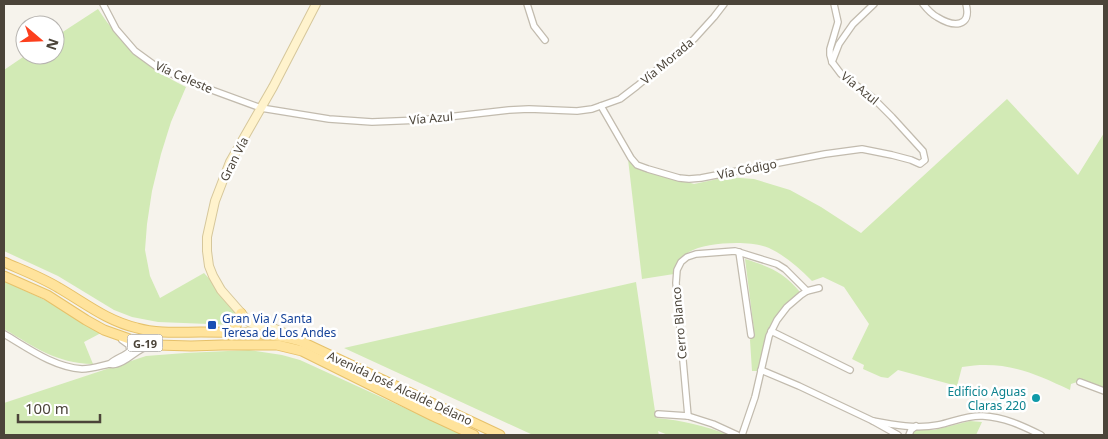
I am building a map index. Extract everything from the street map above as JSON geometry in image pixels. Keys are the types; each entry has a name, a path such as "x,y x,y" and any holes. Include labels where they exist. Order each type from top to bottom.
{"main road":[{"name":"Gran Vía","path":"302,351 286,340 249,322 221,290 213,276 208,258 207,237 215,201 230,162 316,4"},
{"name":"G-19","path":"4,262 43,279 99,314 138,329 157,332 233,332 274,335 300,341"},
{"name":"G-19","path":"4,276 47,295 90,323 135,341 157,345 191,346 222,344 277,345 302,351"},
{"name":"Gran Vía","path":"243,315 300,341"},
{"path":"222,344 229,340 243,315"},
{"path":"135,341 144,334 178,337 202,332"},
{"name":"Avenida José Alcalde Délano","path":"300,341 500,435"},
{"name":"Avenida José Alcalde Délano","path":"302,351 474,435"}],"street":[{"name":"Vía Celeste","path":"103,4 122,36 151,63 190,82 261,108"},
{"path":"527,4 534,26 545,40"},
{"name":"Vía Morada","path":"601,106 620,99 694,39 724,4"},
{"name":"Vía Azul","path":"834,4 838,22 830,49 832,62 841,74 867,93 892,117 923,151 925,160"},
{"path":"832,62 852,24 874,4"},
{"path":"923,4 938,18 957,24 962,24 965,21 966,4"},
{"name":"Vía Azul","path":"261,108 329,119 372,122 420,120 509,110 586,110 601,106"},
{"name":"Vía Código","path":"601,106 631,158 638,165 679,178 701,178 825,154 862,149 892,155 920,164 925,160"},
{"name":"Cerro Blanco","path":"688,416 676,283 677,270 684,259 691,255 730,251 739,252 782,266 807,290"},
{"path":"739,252 751,335"},
{"path":"742,435 755,397 771,331 783,310 807,290 819,288"},
{"path":"771,331 850,370"},
{"path":"4,334 51,361 83,369 116,364 144,347 157,345"},
{"path":"114,334 129,345 130,350 126,355"},
{"path":"110,364 130,352 135,341"},
{"path":"761,370 873,421 898,435"},
{"path":"1080,382 1104,391"},
{"path":"658,414 688,416 713,424 737,435"},
{"path":"873,421 900,426 916,426 936,425 982,416 998,418 1041,435"},
{"path":"909,435 916,426"}],"green space":[{"path":"98,9 116,33 136,54 172,80 186,87 171,122 152,191 145,250 150,276 160,298 204,273 240,312 234,325 158,322 132,317 114,310 58,276 4,251 4,70 15,62 15,65 65,65 65,30"},
{"path":"1007,99 1078,175 1104,133 1104,392 1080,381 1071,384 1070,390 1018,369 991,365 962,367 957,386 898,370 888,378 881,377 863,369 864,365 852,359 869,324 844,287 823,277 812,281 787,259 761,245 729,243 706,246 689,252 684,256 674,274 642,279 628,159 641,167 694,184 727,177 754,179 790,190 821,207 861,233"},
{"path":"745,259 761,264 782,275 800,292 775,317 767,336 758,371 752,371 750,340 754,330"},
{"path":"4,281 45,300 101,333 84,342 93,364 67,361 56,357 36,348 4,329"},
{"path":"636,282 656,418 693,424 729,435 668,435 658,431 659,435 533,435 344,348"},
{"path":"249,350 300,360 464,435 4,435 4,403 146,356"},
{"path":"970,421 982,422 976,435 912,435 915,429 934,430"}],"place":[{"name":"Gran Via / Santa Teresa de Los Andes","path":"212,325"},
{"name":"Edificio Aguas Claras 220","path":"1036,398"}]}
